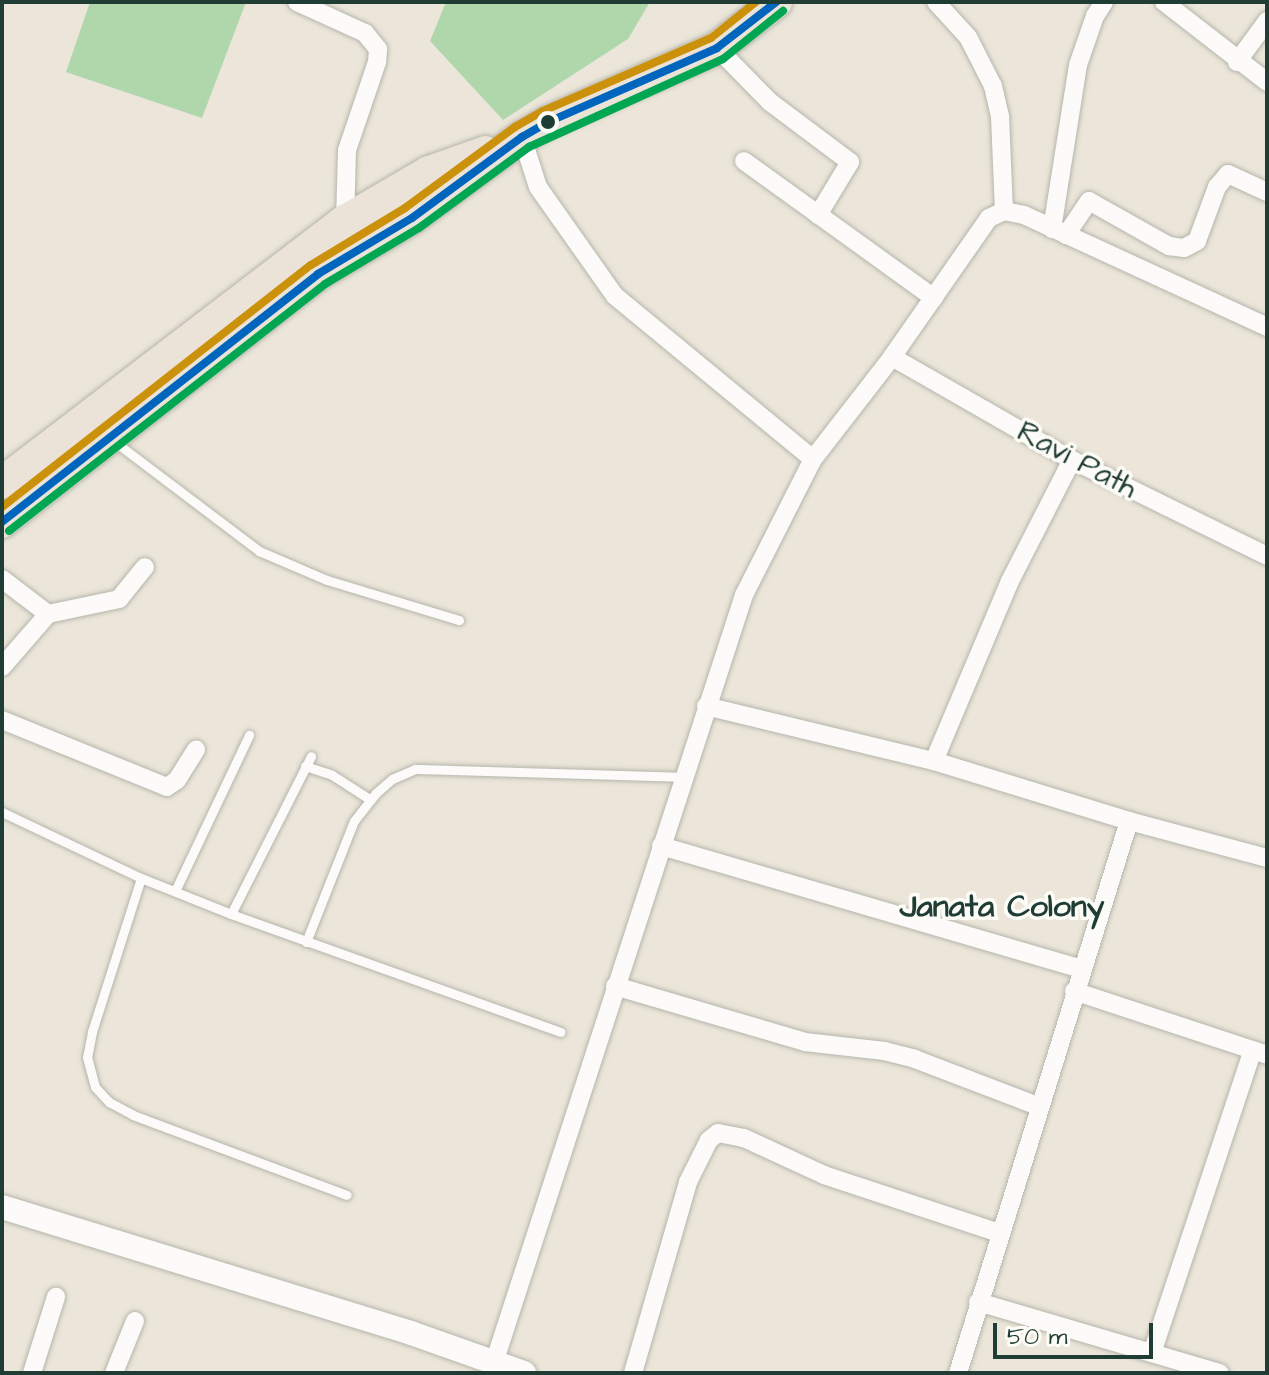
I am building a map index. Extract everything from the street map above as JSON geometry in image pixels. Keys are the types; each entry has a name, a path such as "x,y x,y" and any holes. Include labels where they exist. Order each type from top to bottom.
{"highway":[{"path":"2,522 318,274 412,218 522,137 548,122 717,48 776,2"},
{"path":"2,483 345,221 429,172 522,137"}],"street":[{"path":"297,2 365,33 378,49 377,62 347,150 345,221"},
{"path":"936,2 968,37 993,86 1000,116 1004,211"},
{"path":"1059,232 1060,185 1078,65 1095,16 1104,2"},
{"path":"1164,2 1237,62 1267,82"},
{"path":"1237,62 1267,21"},
{"path":"717,48 770,102 850,162 818,215"},
{"path":"522,137 538,187 615,296 813,459"},
{"path":"744,161 934,298"},
{"path":"1060,185 1169,246 1184,248 1197,241 1217,187 1228,174 1267,192"},
{"path":"1059,232 1089,201"},
{"path":"494,1363 744,595 813,459 892,357 989,218 1004,211 1024,215 1267,327"},
{"name":"Ravi Path","path":"892,357 1072,460 1267,556"},
{"path":"934,761 1010,581 1072,460"},
{"path":"2,667 48,614 66,607 86,608 119,599 145,567"},
{"path":"2,579 48,614"},
{"path":"706,706 934,761 1129,821 1267,858"},
{"path":"2,720 167,787 177,780 196,749"},
{"path":"958,1373 1038,1106 1129,821"},
{"path":"661,846 1082,969"},
{"path":"615,986 805,1042 884,1051 915,1059 1038,1106"},
{"path":"1074,991 1260,1052 1152,1353"},
{"path":"633,1373 688,1182 709,1140 718,1133 744,1138 824,1175 999,1233"},
{"path":"2,1207 411,1333 523,1373"},
{"path":"32,1373 56,1297"},
{"path":"978,1302 1220,1373"},
{"path":"114,1373 135,1321"}],"lane":[{"path":"109,437 259,551 327,580 459,620"},
{"path":"175,891 249,735"},
{"path":"231,914 311,756"},
{"path":"305,766 332,775 371,800"},
{"path":"306,942 354,821 392,779 415,769 683,777"},
{"path":"2,812 141,878 231,914 560,1032"},
{"path":"141,878 92,1032 87,1057 95,1087 109,1102 133,1115 347,1195"}],"green space":[{"path":"90,2 246,2 202,118 66,72"},
{"path":"446,2 650,2 628,39 503,120 430,41"}],"transit line":[{"path":"2,507 311,265 405,208 515,127 543,111 711,38 756,2"},
{"path":"2,522 318,274 412,218 522,137 548,122 717,48 776,2"},
{"path":"9,531 325,284 419,228 529,147 723,59 783,11"}],"district":[{"name":"Janata Colony","path":"1002,907"}]}
